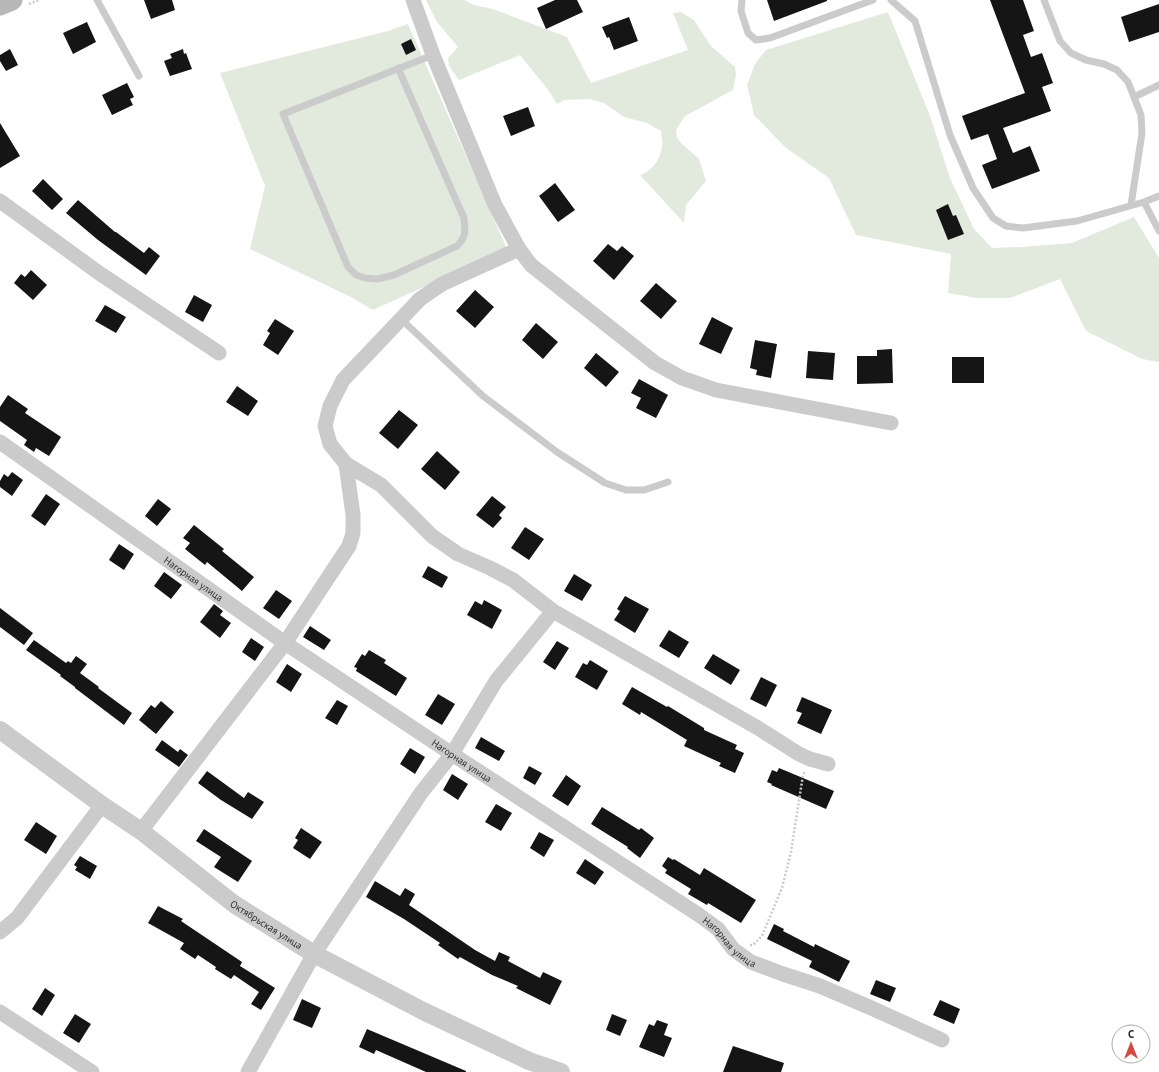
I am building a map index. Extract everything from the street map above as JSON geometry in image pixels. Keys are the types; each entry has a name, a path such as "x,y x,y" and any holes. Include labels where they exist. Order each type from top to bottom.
{"main road":[{"path":"0,5 12,0"}],"street":[{"path":"413,0 495,205 519,249 531,265 655,363 682,378 716,390 891,423"},
{"path":"0,201 99,274 218,353"},
{"path":"519,249 442,284 420,299 343,380 330,406 325,426 330,444 346,464 380,485 432,536 458,554 513,580 553,611 758,728 799,754 828,764"},
{"name":"Нагорная улица","path":"0,442 285,643 699,915 718,930 733,949 751,962 820,986 942,1040"},
{"path":"141,831 285,643 349,546 353,533 354,515 346,464"},
{"path":"248,1072 314,954 421,792 452,754 496,681 553,611"},
{"name":"Октябрьская улица","path":"0,730 102,805 141,831 234,904 314,954 430,1014 529,1061 561,1072"},
{"path":"0,932 17,918 102,805"},
{"path":"0,1012 92,1072"}],"lane":[{"path":"97,0 139,76"},
{"path":"742,0 741,11 748,32 756,40 770,38 873,0"},
{"path":"891,0 915,21 950,135 973,188 993,218 1006,226 1023,228 1078,221 1144,202 1159,196"},
{"path":"1044,0 1060,41 1071,53 1086,60 1104,64 1117,70 1128,82 1141,115 1142,133 1131,205"},
{"path":"398,68 464,218 464,239 457,246 394,275 377,279 365,278 356,275 348,267 283,114 398,68 434,55"},
{"path":"1134,97 1159,85"},
{"path":"1144,202 1159,231"},
{"path":"401,320 484,396 557,452 605,483 626,490 644,490 668,482"}],"path":[{"path":"733,949 753,945 762,936 782,888 791,852 803,775 810,759"}],"shaded area":[{"path":"426,0 464,0 474,5 493,9 567,37 591,83 688,50 673,13 681,12 694,20 711,46 735,67 736,75 733,90 685,116 676,130 677,138 699,159 706,181 686,205 684,223 640,175 652,168 657,161 662,145 661,131 647,123 624,117 604,103 589,99 564,100 557,104 549,91 520,55 459,80 449,66 448,58 458,47 437,22"},
{"path":"888,12 930,116 950,178 974,229 992,248 1072,243 1134,217 1159,258 1159,362 1142,359 1086,331 1060,279 1010,298 977,298 948,293 951,254 856,235 829,178 786,148 754,115 747,85 755,64 766,50"},
{"path":"408,24 507,249 373,310 351,297 250,249 265,186 220,73 388,31"}],"building":[{"path":"144,0 172,0 175,10 151,19"},
{"path":"555,0 577,0 583,12 546,29 537,8"},
{"path":"767,0 827,0 827,1 774,21"},
{"path":"990,0 1023,0 1034,31 1023,35 1031,57 1042,53 1053,83 1042,87 1051,111 1003,128 1013,153 1030,146 1040,171 992,189 982,165 997,159 988,134 971,140 962,116 1025,93"},
{"path":"1159,4 1159,32 1129,42 1121,17"},
{"path":"629,17 638,41 614,50 609,37 607,38 602,27"},
{"path":"87,22 96,42 73,54 63,33"},
{"path":"411,39 416,50 406,55 401,44"},
{"path":"10,49 18,65 6,71 0,61 0,55"},
{"path":"183,49 192,69 170,76 164,61 172,58 170,54"},
{"path":"127,83 134,97 130,99 133,105 112,115 102,95"},
{"path":"528,107 535,126 511,136 503,116"},
{"path":"0,123 20,156 0,168"},
{"path":"43,179 63,199 52,210 32,191"},
{"path":"555,183 575,210 558,222 539,196"},
{"path":"78,200 115,232 144,253 149,247 160,256 146,275 98,240 66,213"},
{"path":"948,204 953,216 956,215 964,234 948,240 936,210"},
{"path":"608,244 617,251 622,246 634,256 614,280 593,261"},
{"path":"31,270 47,285 33,300 14,283 21,274 25,277"},
{"path":"656,283 677,301 661,319 640,301"},
{"path":"475,290 494,307 475,328 456,311"},
{"path":"194,295 212,305 203,322 185,312"},
{"path":"105,305 126,317 116,333 95,321"},
{"path":"712,317 733,328 721,354 699,344"},
{"path":"275,319 294,331 278,355 263,345 270,333 267,331"},
{"path":"536,323 558,342 543,359 522,340"},
{"path":"755,340 777,344 771,378 756,375 757,370 750,368"},
{"path":"892,349 893,383 857,384 857,356 877,356 877,350"},
{"path":"808,351 835,353 833,380 806,378"},
{"path":"596,353 619,372 606,387 584,368"},
{"path":"952,357 984,357 984,383 952,383"},
{"path":"639,379 668,395 656,418 636,408 641,398 631,393"},
{"path":"237,386 258,401 248,416 226,402"},
{"path":"8,395 28,409 25,413 61,437 49,456 36,448 34,452 24,445 27,440 0,421 0,407"},
{"path":"399,410 418,425 398,449 379,433"},
{"path":"437,451 460,472 445,490 421,469"},
{"path":"12,472 23,480 12,496 0,487 0,481 4,474 8,477"},
{"path":"46,494 60,504 45,526 31,516"},
{"path":"492,496 506,507 499,515 502,518 493,528 476,515"},
{"path":"158,499 171,509 157,526 145,516"},
{"path":"194,525 224,549 222,551 254,577 242,591 207,562 205,565 185,549 190,543 183,538"},
{"path":"525,527 544,539 529,560 511,548"},
{"path":"119,544 134,554 124,570 109,560"},
{"path":"428,566 448,577 442,588 422,577"},
{"path":"164,572 182,585 171,599 154,586"},
{"path":"574,574 592,585 582,601 564,591"},
{"path":"276,590 292,601 279,619 263,608"},
{"path":"625,596 649,609 635,633 614,620 620,611 617,609"},
{"path":"484,600 502,610 492,629 467,615 475,601 482,605"},
{"path":"214,604 223,611 220,615 231,623 220,638 200,622"},
{"path":"0,608 33,633 24,645 0,627"},
{"path":"310,626 331,640 324,650 303,637"},
{"path":"669,630 689,642 679,658 659,646"},
{"path":"251,638 264,647 255,661 242,652"},
{"path":"34,640 66,663 68,661 71,663 76,656 87,664 80,673 132,713 124,725 75,688 60,676 61,675 26,650"},
{"path":"557,641 569,648 555,670 543,662"},
{"path":"369,650 386,660 384,663 407,678 396,696 356,671 357,668 354,667 362,654 365,656"},
{"path":"713,654 740,670 731,685 704,668"},
{"path":"590,660 608,671 597,690 575,677 583,663 587,665"},
{"path":"287,664 302,674 291,692 276,682"},
{"path":"761,677 777,685 766,707 750,699"},
{"path":"632,687 667,707 668,706 704,728 704,730 737,745 735,749 744,753 735,773 719,766 721,763 684,746 687,740 641,712 640,715 622,704"},
{"path":"438,694 455,704 442,725 425,715"},
{"path":"802,697 832,710 821,734 797,723 802,713 796,711"},
{"path":"337,700 348,706 337,725 325,718"},
{"path":"161,701 174,712 156,734 139,720 151,705 155,708"},
{"path":"481,737 505,751 499,761 475,748"},
{"path":"162,740 178,752 180,749 188,755 179,767 155,750"},
{"path":"410,748 425,757 415,774 400,764"},
{"path":"529,766 542,773 535,785 523,778"},
{"path":"779,768 834,791 826,809 767,782 772,770 777,772"},
{"path":"207,771 244,798 248,792 264,802 252,819 221,800 198,783"},
{"path":"452,774 468,784 458,800 443,790"},
{"path":"566,775 581,786 568,806 552,796"},
{"path":"496,804 512,813 501,831 485,822"},
{"path":"602,807 639,830 641,828 654,838 640,858 627,848 628,847 591,824"},
{"path":"36,822 57,836 46,854 24,840"},
{"path":"301,828 322,842 310,859 293,848 298,840 295,838"},
{"path":"204,829 252,861 238,882 214,867 221,857 196,841"},
{"path":"539,832 554,840 544,857 530,848"},
{"path":"80,856 97,866 90,879 75,870 77,867 74,865"},
{"path":"668,857 700,875 704,868 756,900 741,923 708,903 707,905 688,894 691,889 665,873 667,870 662,866"},
{"path":"585,859 604,872 595,885 576,873"},
{"path":"375,881 400,896 405,888 415,894 409,905 475,950 495,961 499,952 510,957 508,961 540,978 543,972 562,981 550,1005 516,988 518,986 492,975 460,957 458,959 438,945 440,943 404,919 366,897"},
{"path":"158,906 183,919 181,921 242,962 240,966 275,988 261,1010 251,1004 259,992 234,975 231,979 215,969 216,967 198,955 195,959 180,949 184,943 148,923"},
{"path":"774,924 784,929 783,931 814,947 815,944 850,961 839,982 809,967 812,961 767,939"},
{"path":"876,980 896,988 890,1002 870,994"},
{"path":"45,988 55,995 42,1016 32,1009"},
{"path":"302,999 321,1008 312,1028 293,1020"},
{"path":"940,1000 960,1009 954,1024 933,1015"},
{"path":"75,1014 91,1024 79,1043 63,1033"},
{"path":"612,1014 627,1020 620,1036 606,1030"},
{"path":"657,1020 668,1024 664,1035 672,1038 664,1057 639,1047 649,1024 654,1026"},
{"path":"367,1029 466,1072 426,1072 376,1050 374,1054 359,1047"},
{"path":"733,1046 784,1063 781,1072 723,1072"}]}
